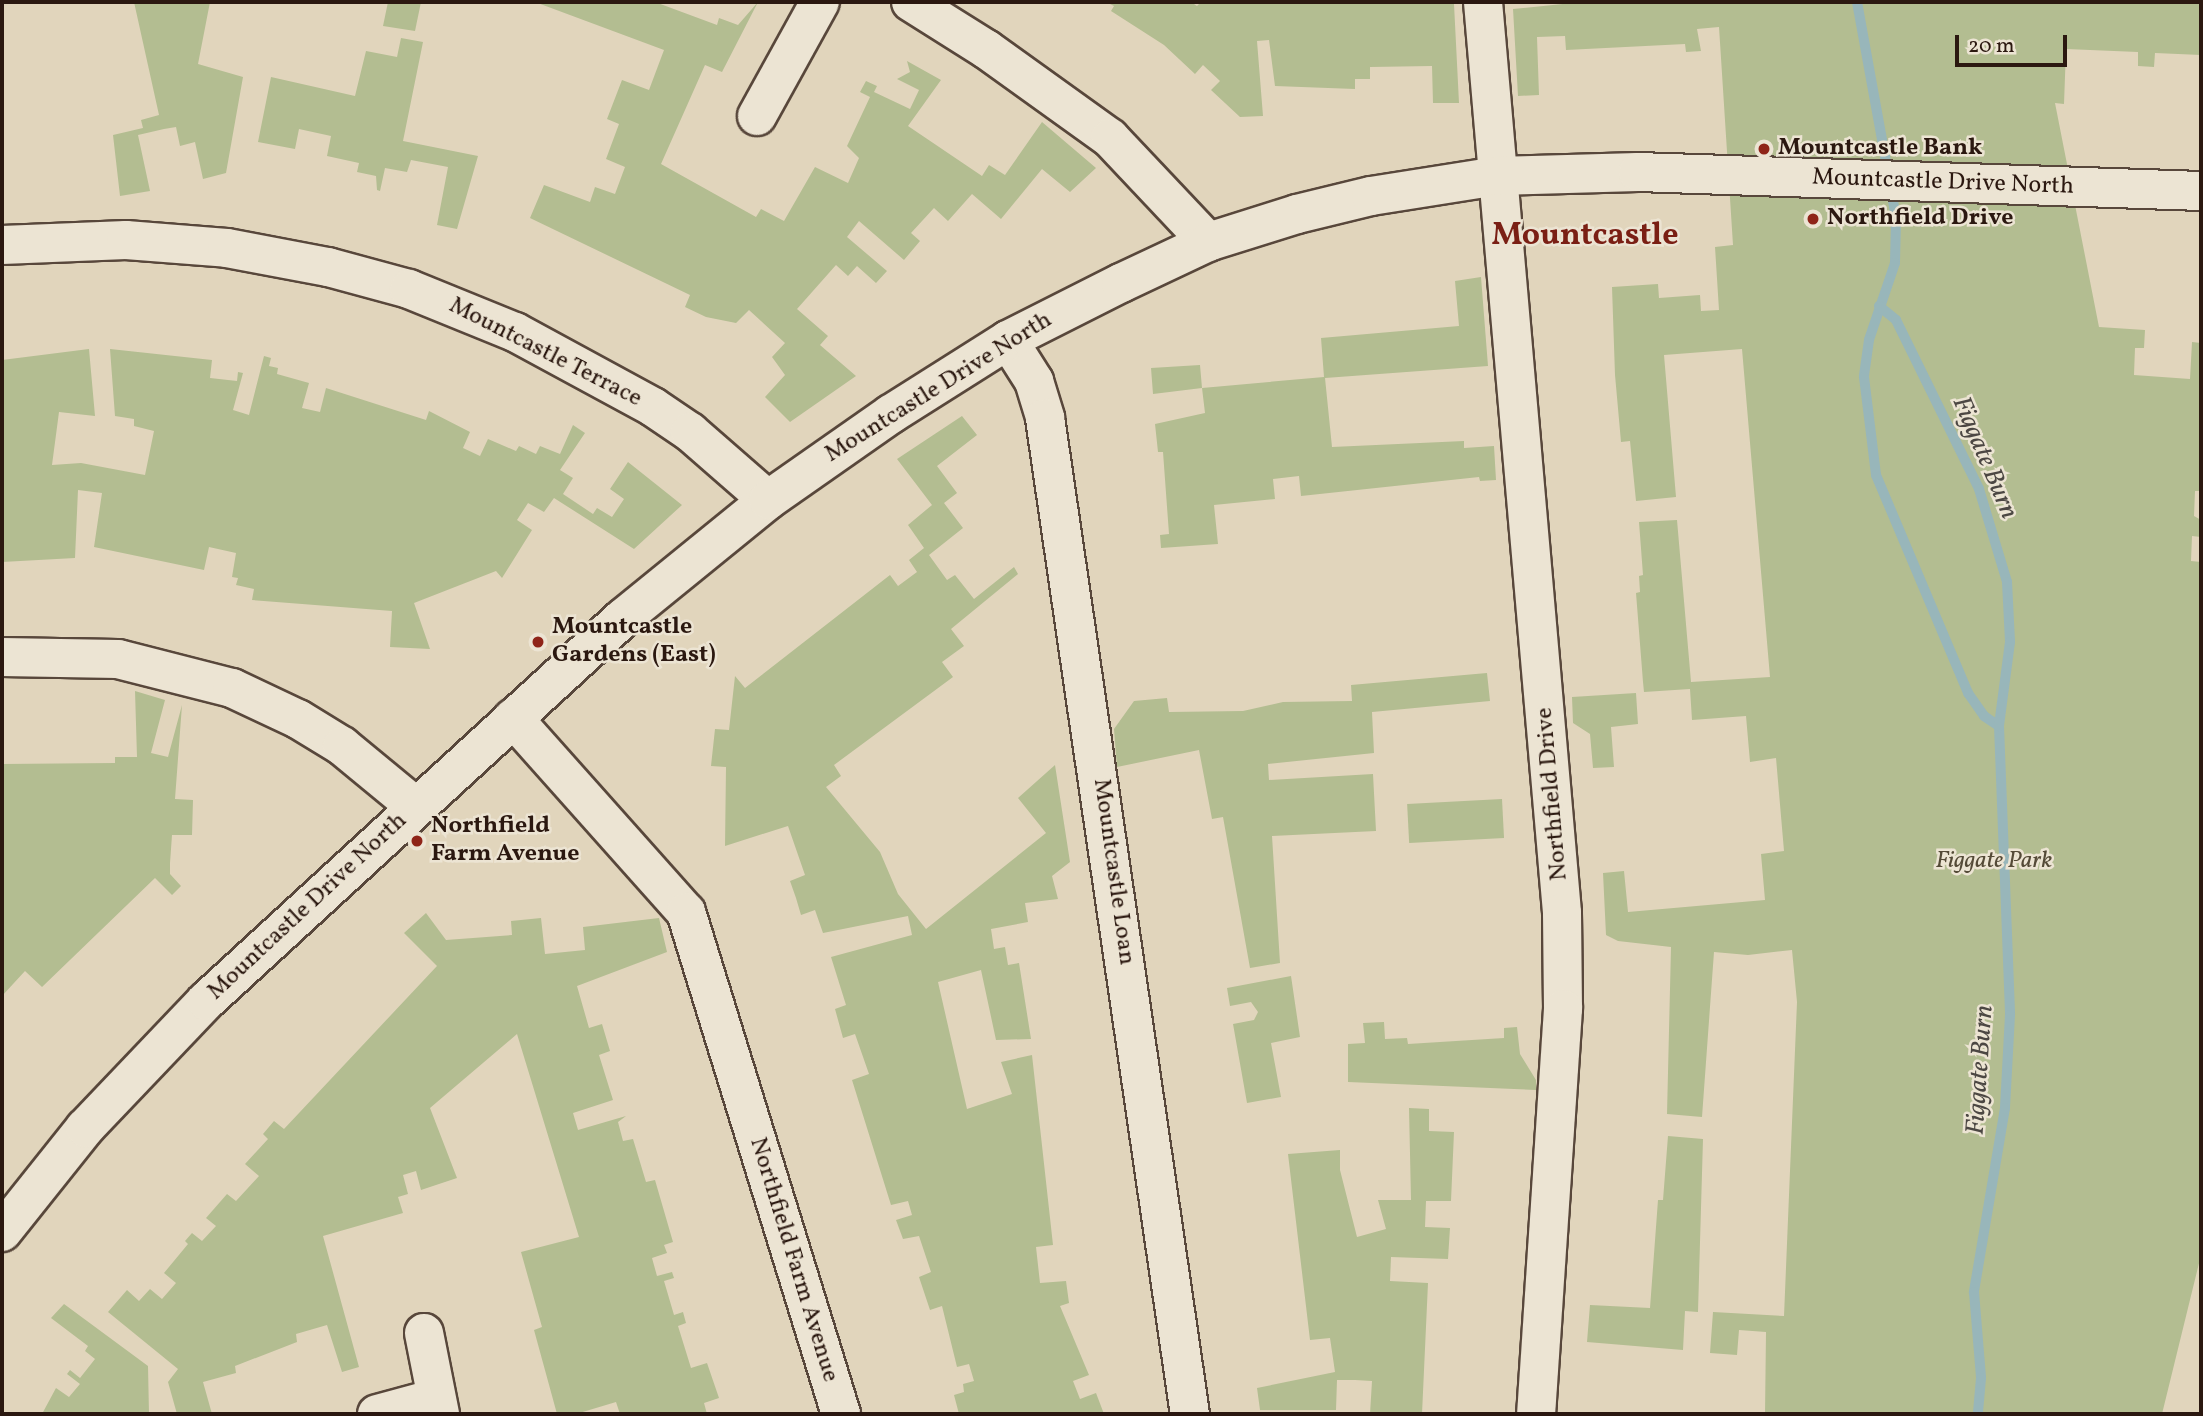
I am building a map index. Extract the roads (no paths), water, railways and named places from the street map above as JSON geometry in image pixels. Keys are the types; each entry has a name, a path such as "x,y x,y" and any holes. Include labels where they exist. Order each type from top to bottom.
{"street":[{"path":"757,116 820,2"},
{"path":"911,2 986,48 1110,138 1208,242"},
{"path":"1483,2 1497,176"},
{"name":"Mountcastle Drive North","path":"2,1231 85,1128 206,1001 623,618 768,500 891,414 1008,340 1208,242 1371,196 1497,176 1638,172 2201,191"},
{"name":"Northfield Drive","path":"1497,176 1562,913 1563,1009 1536,1414"},
{"name":"Mountcastle Terrace","path":"2,245 114,240 206,245 328,267 409,289 514,332 653,407 690,432 768,500"},
{"name":"Mountcastle Loan","path":"1008,340 1034,381 1045,418 1190,1414"},
{"path":"2,657 118,659 232,688 298,719 342,746 416,807"},
{"name":"Northfield Farm Avenue","path":"513,718 686,912 841,1414"},
{"path":"377,1414 438,1406 424,1333"}],"waterway":[{"name":"Figgate Burn","path":"1857,2 1888,172"},
{"name":"Figgate Burn","path":"1891,188 1896,221 1895,263 1869,340 1864,377 1876,475 1968,693 1984,716 1999,726 2010,1015 2005,1108 1974,1292 1981,1378 1978,1414"},
{"name":"Figgate Burn","path":"1879,306 1896,320 1979,489 2007,582 2010,642 1999,726"}],"place":[{"name":"Mountcastle Bank","path":"1764,149"},
{"name":"Northfield Drive","path":"1813,219"},
{"name":"Mountcastle Gardens (East)","path":"538,642"},
{"name":"Northfield Farm Avenue","path":"417,841"}],"district":[{"name":"Mountcastle","path":"1585,236"}],"park label":[{"name":"Figgate Park","path":"1994,862"}]}
